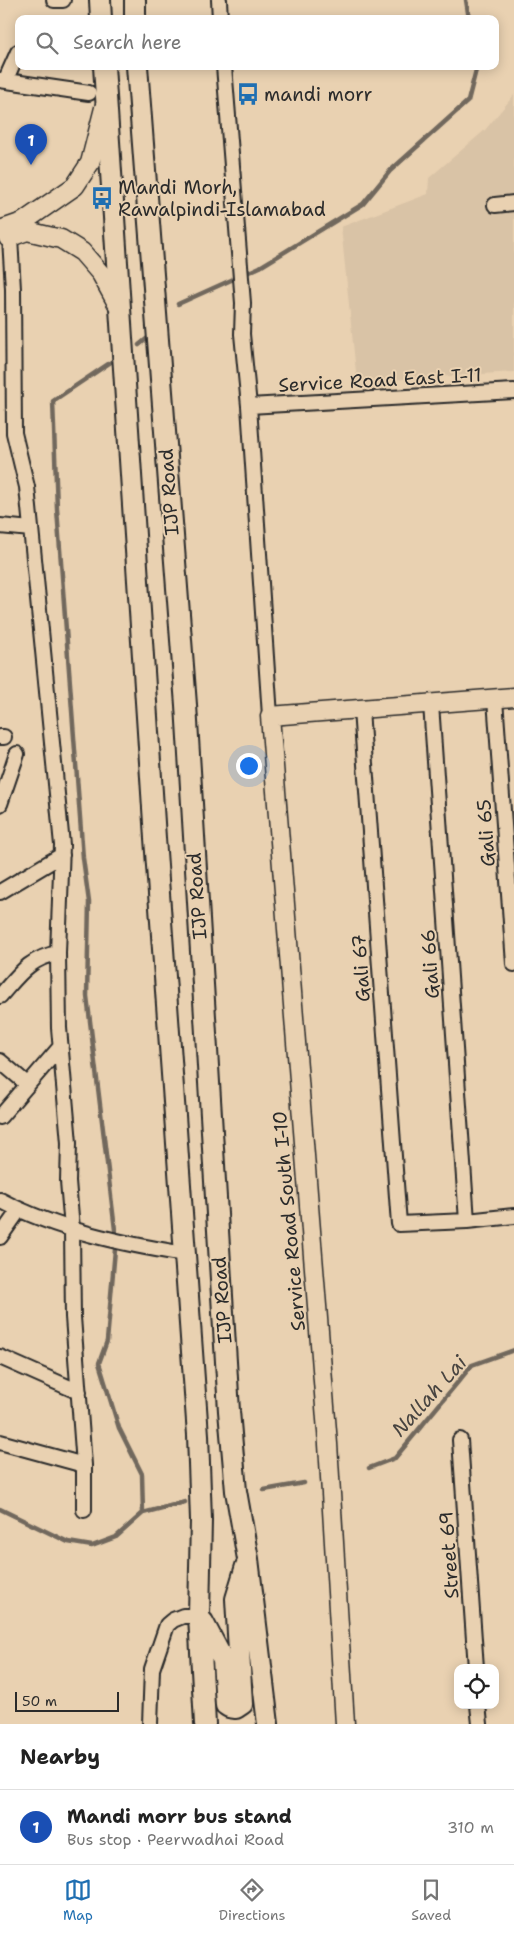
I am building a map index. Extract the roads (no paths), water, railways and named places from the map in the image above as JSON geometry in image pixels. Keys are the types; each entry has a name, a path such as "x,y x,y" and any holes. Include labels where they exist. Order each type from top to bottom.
{"highway":[{"path":"100,0 101,15"},
{"path":"135,0 135,15"},
{"name":"IJP Road","path":"103,70 98,96 121,309 155,838 198,1435 201,1520 200,1616 205,1724"},
{"name":"IJP Road","path":"137,70 186,705 229,1411 240,1514 248,1559 268,1724"},
{"path":"200,1616 223,1660 226,1705 236,1708 242,1704 236,1600 248,1559"}],"main road":[{"path":"3,236 75,186 90,163 98,96"},
{"path":"3,236 27,232 62,239 82,252 101,274 121,309"},
{"path":"270,716 514,698"},
{"name":"Service Road South I-10","path":"270,716 328,1444 345,1724"}],"street":[{"path":"54,0 63,0"},
{"path":"219,0 220,15"},
{"path":"15,57 3,79 98,96"},
{"path":"224,70 270,716"},
{"path":"495,205 514,204"},
{"path":"3,236 7,361 14,433 27,487 62,855 58,953 61,1046 69,1144 68,1181 72,1229 73,1316 84,1465 84,1510"},
{"name":"Service Road East I-11","path":"249,406 514,391"},
{"path":"0,526 31,529"},
{"name":"Gali 65","path":"495,699 514,964"},
{"name":"Gali 66","path":"431,704 467,1221"},
{"name":"Gali 67","path":"361,710 399,1224 467,1221"},
{"path":"0,804 17,754"},
{"path":"0,892 62,855"},
{"path":"0,996 28,965 58,953"},
{"path":"0,1117 61,1046"},
{"path":"0,1061 27,1084"},
{"path":"0,1200 19,1210 72,1229 186,1254"},
{"path":"0,1237 19,1210"},
{"path":"467,1221 514,1216"},
{"path":"0,1357 79,1392"},
{"name":"Street 69","path":"460,1440 476,1664"},
{"path":"0,1442 84,1465"},
{"path":"150,1724 152,1669 167,1625 183,1616 200,1616"},
{"path":"478,1709 480,1724"}],"waterway":[{"path":"466,0 468,15"},
{"path":"178,304 260,267 363,204 390,171 468,101 476,70"},
{"path":"139,345 150,336"},
{"path":"117,358 53,401 57,509 83,858 89,902 87,996 116,1238 107,1341 99,1363 119,1428 142,1474 143,1513"},
{"name":"Nallah Lai","path":"369,1468 395,1458 472,1365 514,1350"},
{"name":"Nallah Lai","path":"264,1490 304,1483"},
{"name":"Nallah Lai","path":"0,1509 68,1542 92,1546 116,1537 143,1513 185,1502"}],"place":[{"name":"mandi morr","path":"248,94"},
{"name":"Mandi morr bus stand","path":"31,165"},
{"name":"Mandi Morh, Rawalpindi-Islamabad","path":"102,198"}]}
